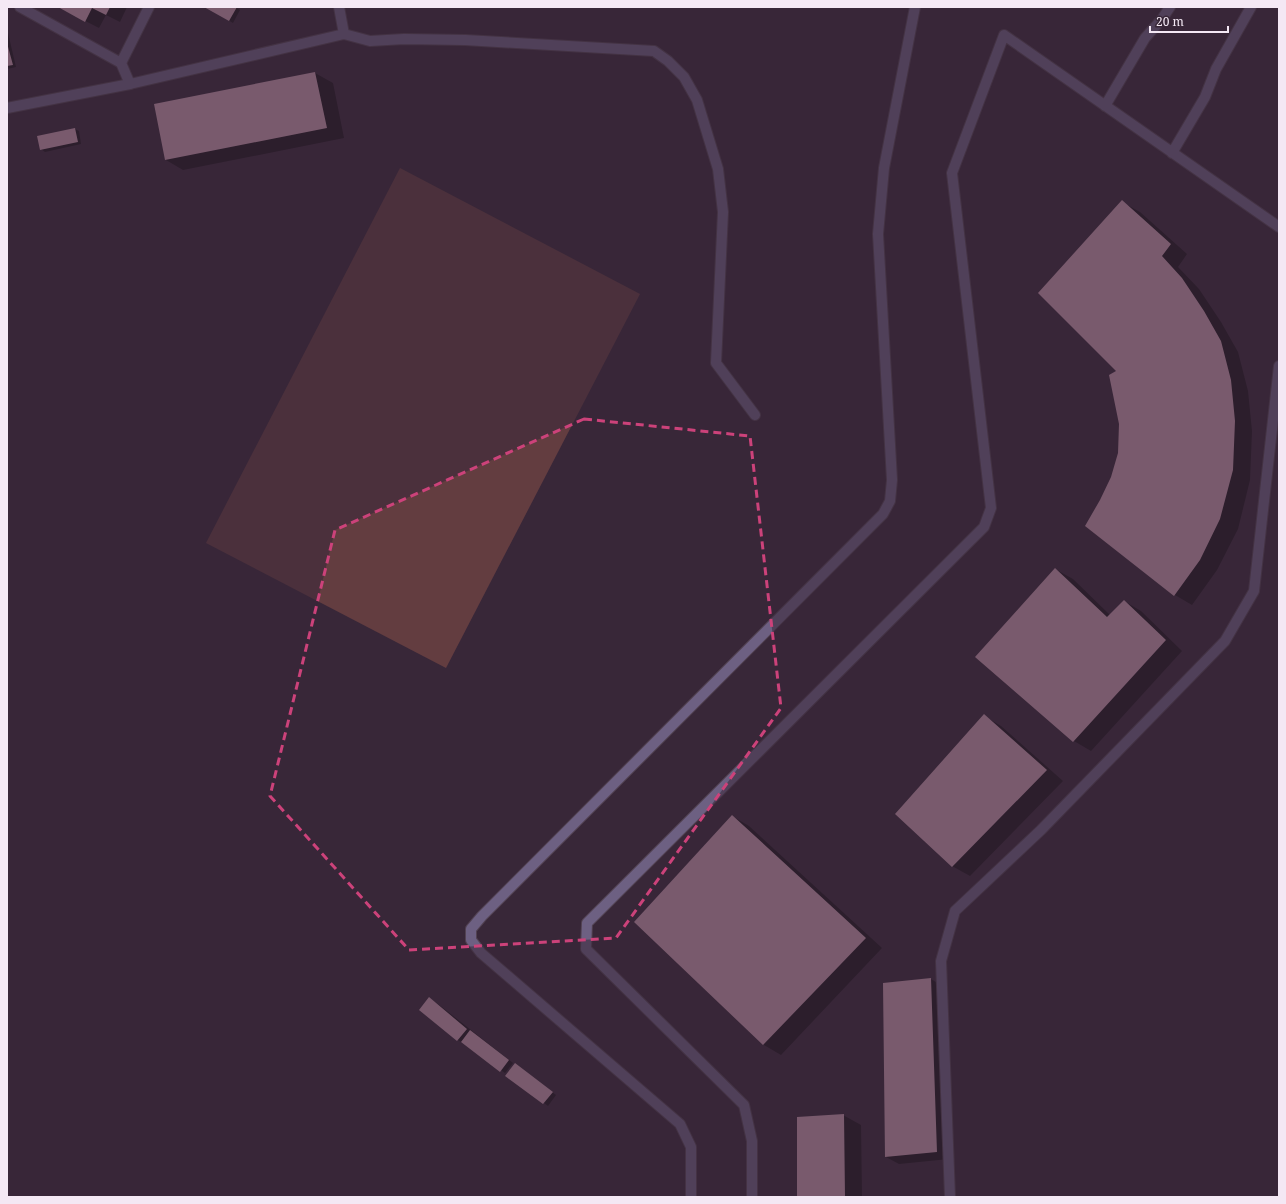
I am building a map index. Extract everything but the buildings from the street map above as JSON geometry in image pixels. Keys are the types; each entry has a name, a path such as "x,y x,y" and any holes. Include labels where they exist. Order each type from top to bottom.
{"street":[{"path":"20,7 120,63 130,84"},
{"path":"120,63 149,7"},
{"path":"339,7 344,34"},
{"path":"691,1197 691,1147 680,1124 481,953 470,940 471,929 493,905 883,514 890,501 892,480 878,234 884,168 915,7"},
{"path":"1105,106 1144,38 1170,7"},
{"path":"1172,153 1205,97 1216,68 1249,8"},
{"path":"7,108 130,84 344,34 370,41 404,39 465,40 654,51 668,61 684,77 697,100 718,169 723,212 716,363 755,415"},
{"path":"752,1197 752,1141 744,1105 586,949 587,923 984,528 991,508 952,173 1004,35 1279,227"},
{"path":"950,1197 942,961 955,911 1041,830 1226,641 1254,590 1279,366"}],"highlighted area":[{"path":"584,419 750,436 781,708 616,938 409,950 270,796 335,530"}],"shaded area":[{"path":"400,168 640,294 446,668 206,543"}]}
